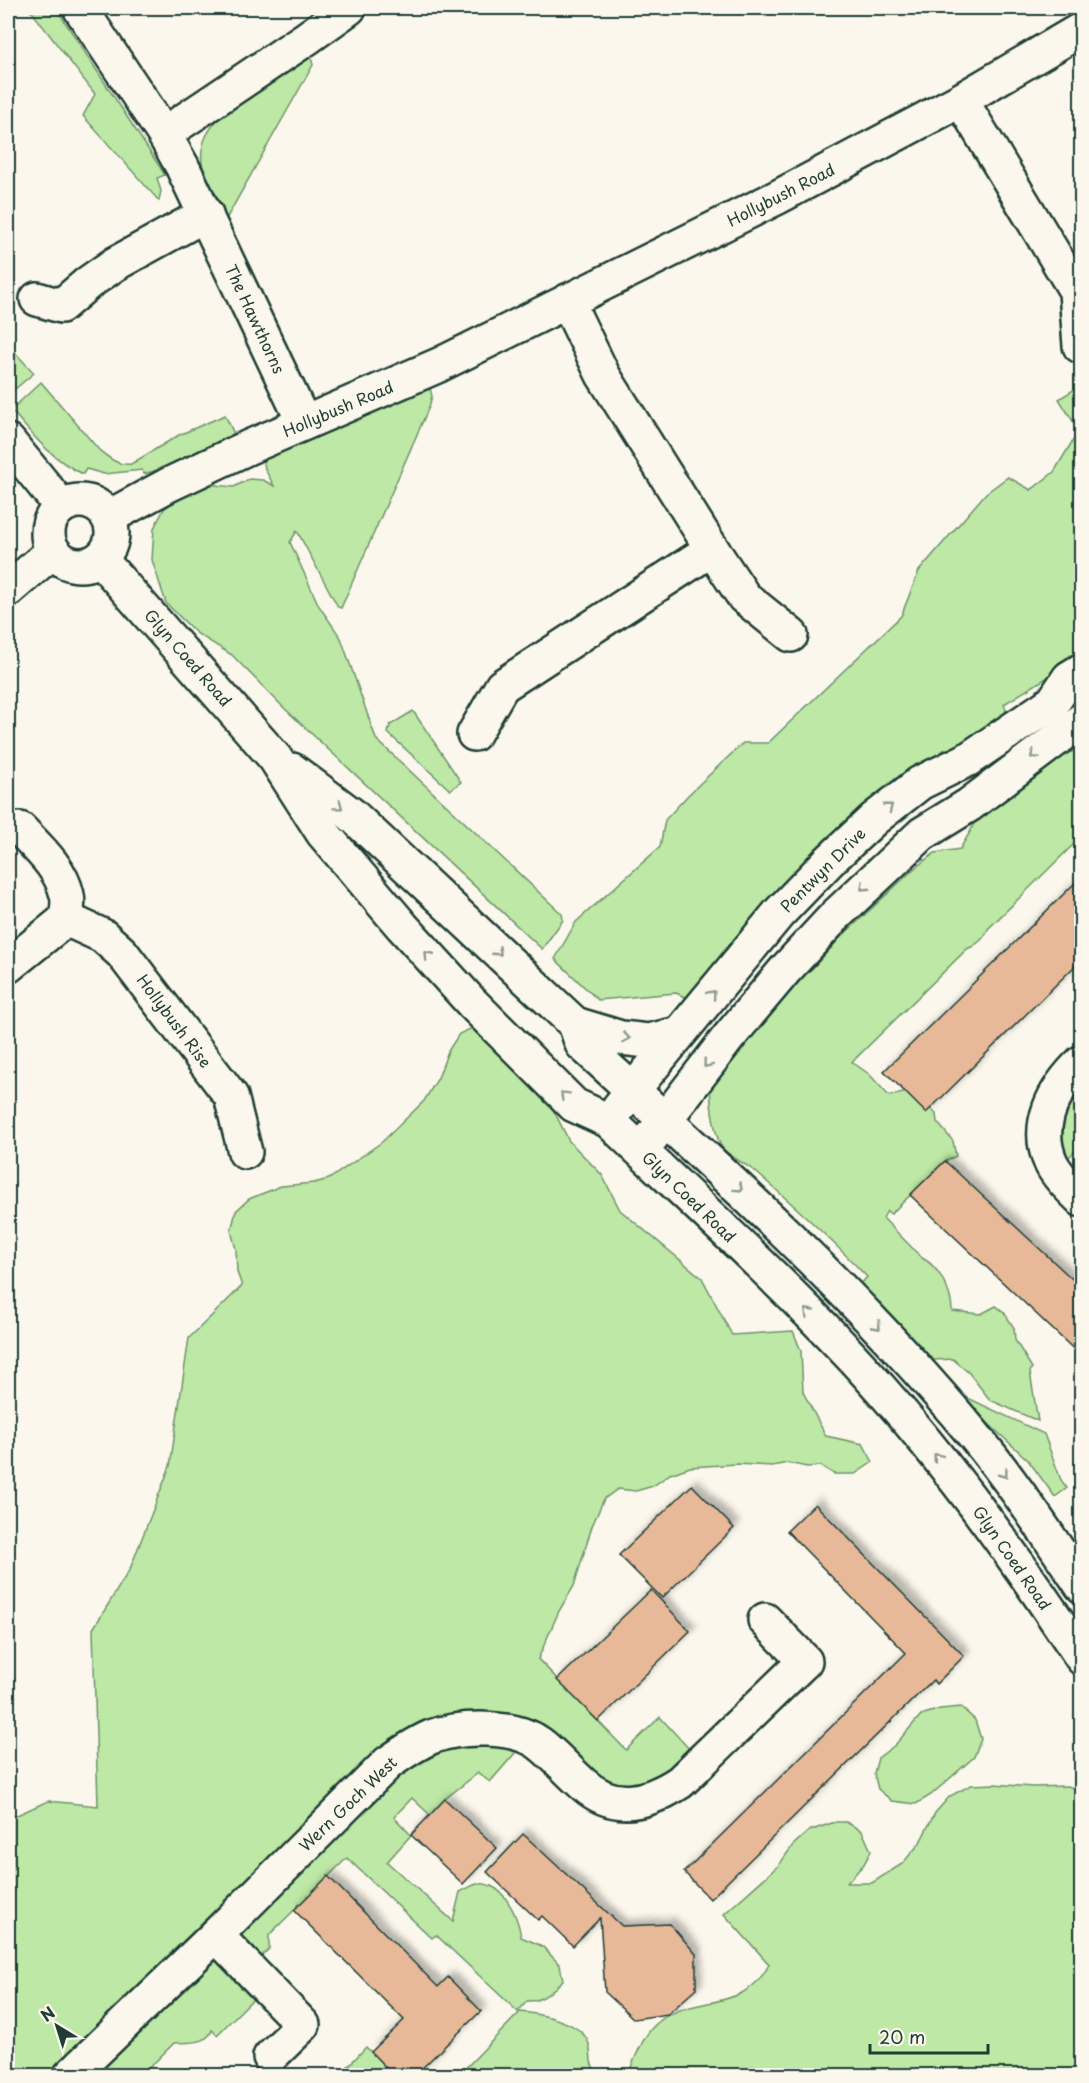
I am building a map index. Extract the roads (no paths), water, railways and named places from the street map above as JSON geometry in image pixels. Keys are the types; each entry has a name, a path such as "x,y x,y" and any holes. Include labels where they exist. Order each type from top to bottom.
{"street":[{"name":"The Hawthorns","path":"80,8 164,134 182,166 304,423"},
{"path":"164,134 349,8"},
{"name":"Hollybush Road","path":"109,518 168,485 439,365 778,197 961,100 1082,29"},
{"path":"961,100 1076,291 1080,346"},
{"path":"37,299 62,306 88,283 115,264 206,214"},
{"path":"567,301 603,375 744,597 791,635"},
{"path":"8,441 61,506"},
{"path":"82,500 93,502 102,508 109,518 112,540 108,550 100,558 81,566 62,560 53,550 47,533 53,513 61,506 71,501 82,500"},
{"path":"474,734 502,686 712,549"},
{"path":"8,590 53,550"},
{"name":"Glyn Coed Road","path":"100,558 275,758 323,833 402,926 472,1003 574,1105 609,1120 787,1290 858,1365 960,1485 1082,1658"},
{"name":"Pentwyn Drive","path":"609,1120 779,913 829,861 874,819 920,783 967,760 1053,702 1069,678 1082,670"},
{"path":"1053,702 1064,716 1081,721"},
{"path":"641,1151 728,1038 786,969 884,868 922,834 969,805 1081,721"},
{"name":"Glyn Coed Road","path":"275,758 352,815 575,1024 621,1038 648,1041 678,1034"},
{"path":"8,966 66,919 68,897 59,874 20,829"},
{"name":"Hollybush Rise","path":"66,919 103,936 122,953 231,1096 245,1152"},
{"name":"Glyn Coed Road","path":"575,1024 582,1044 805,1251 921,1375 974,1434 998,1465 1082,1586"},
{"path":"1082,1062 1056,1092 1045,1124 1045,1143 1052,1164 1082,1200"},
{"name":"Wern Goch West","path":"70,2076 216,1935 388,1763 411,1747 434,1736 458,1730 488,1729 511,1732 537,1742 599,1796 621,1803 662,1794 680,1782 702,1762 805,1661 765,1620"},
{"path":"216,1935 303,2025 270,2057"}]}
